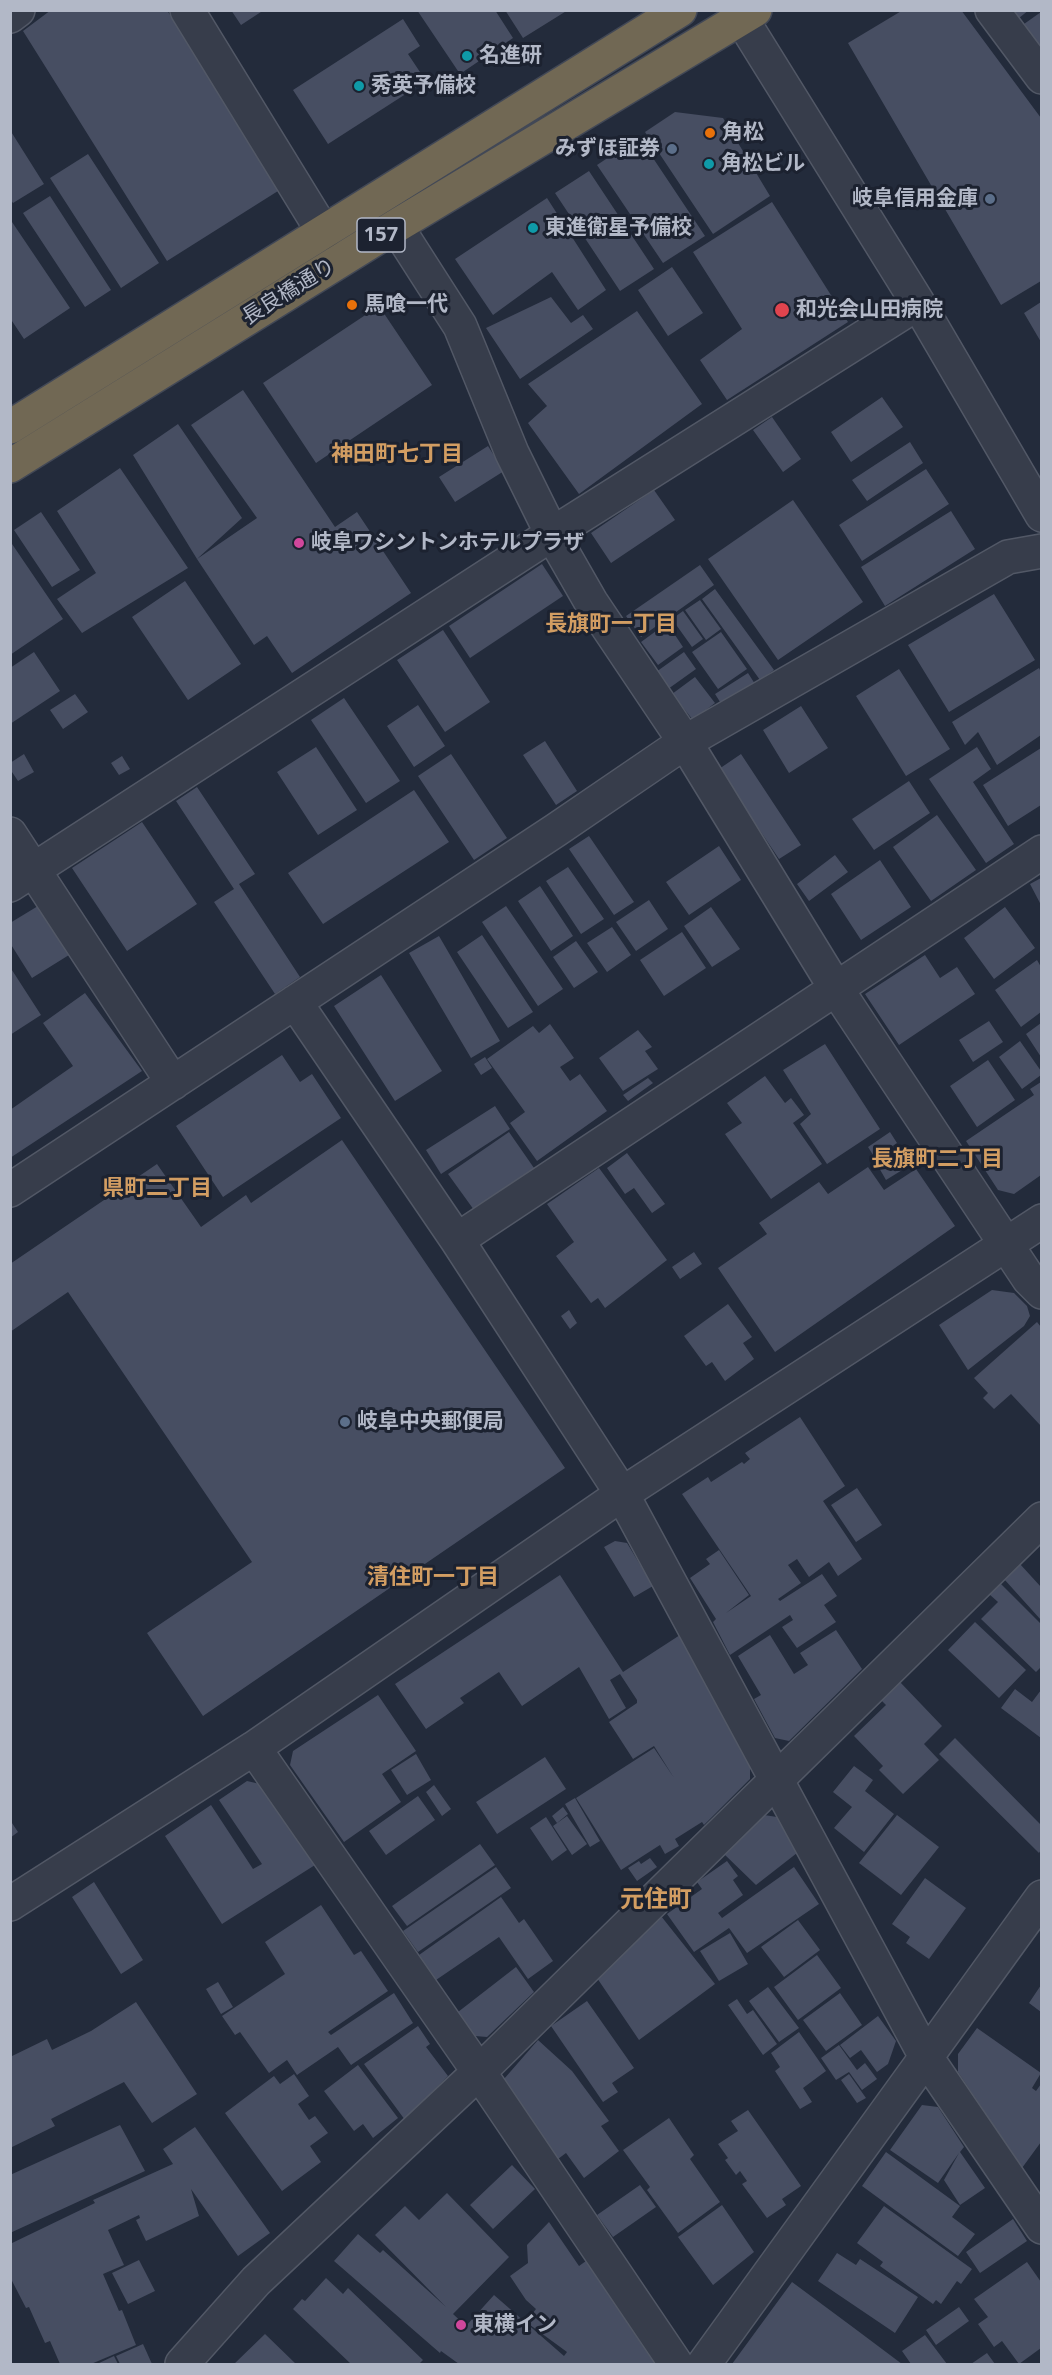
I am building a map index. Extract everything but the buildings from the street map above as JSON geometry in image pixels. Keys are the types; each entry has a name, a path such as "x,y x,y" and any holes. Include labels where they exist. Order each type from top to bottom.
{"highway":[{"name":"長良橋通り","path":"10,427 680,10"},
{"name":"長良橋通り","path":"10,466 396,226 744,14"}],"street":[{"path":"10,16 18,10"},
{"path":"187,10 324,233"},
{"path":"992,10 1041,77"},
{"path":"744,14 918,303 1041,515"},
{"path":"396,226 460,326 512,453 552,534 591,602 685,742 835,987 1029,1279 1041,1292"},
{"path":"22,878 552,534 918,303"},
{"path":"10,1190 685,742 1008,556 1041,551"},
{"path":"10,834 22,878 173,1083"},
{"path":"457,1240 1041,852"},
{"path":"295,1002 457,1240 622,1494 926,2057 1041,2227"},
{"path":"10,1904 254,1748 622,1494 1041,1221"},
{"path":"182,2364 256,2281 479,2072 1041,1520"},
{"path":"254,1748 479,2072 676,2364"},
{"path":"704,2364 1041,1897"}],"place":[{"name":"名進研","path":"467,56"},
{"name":"秀英予備校","path":"359,86"},
{"name":"角松","path":"710,133"},
{"name":"みずほ証券","path":"672,149"},
{"name":"角松ビル","path":"709,164"},
{"name":"岐阜信用金庫","path":"990,199"},
{"name":"東進衛星予備校","path":"533,228"},
{"name":"馬喰一代","path":"352,305"},
{"name":"和光会山田病院","path":"782,310"},
{"name":"岐阜ワシントンホテルプラザ","path":"299,543"},
{"name":"岐阜中央郵便局","path":"345,1422"},
{"name":"東横イン","path":"461,2325"}],"district":[{"name":"神田町七丁目","path":"397,455"},
{"name":"長旗町一丁目","path":"611,625"},
{"name":"長旗町二丁目","path":"937,1160"},
{"name":"県町二丁目","path":"157,1189"},
{"name":"清住町一丁目","path":"433,1578"},
{"name":"元住町","path":"656,1900"}]}
